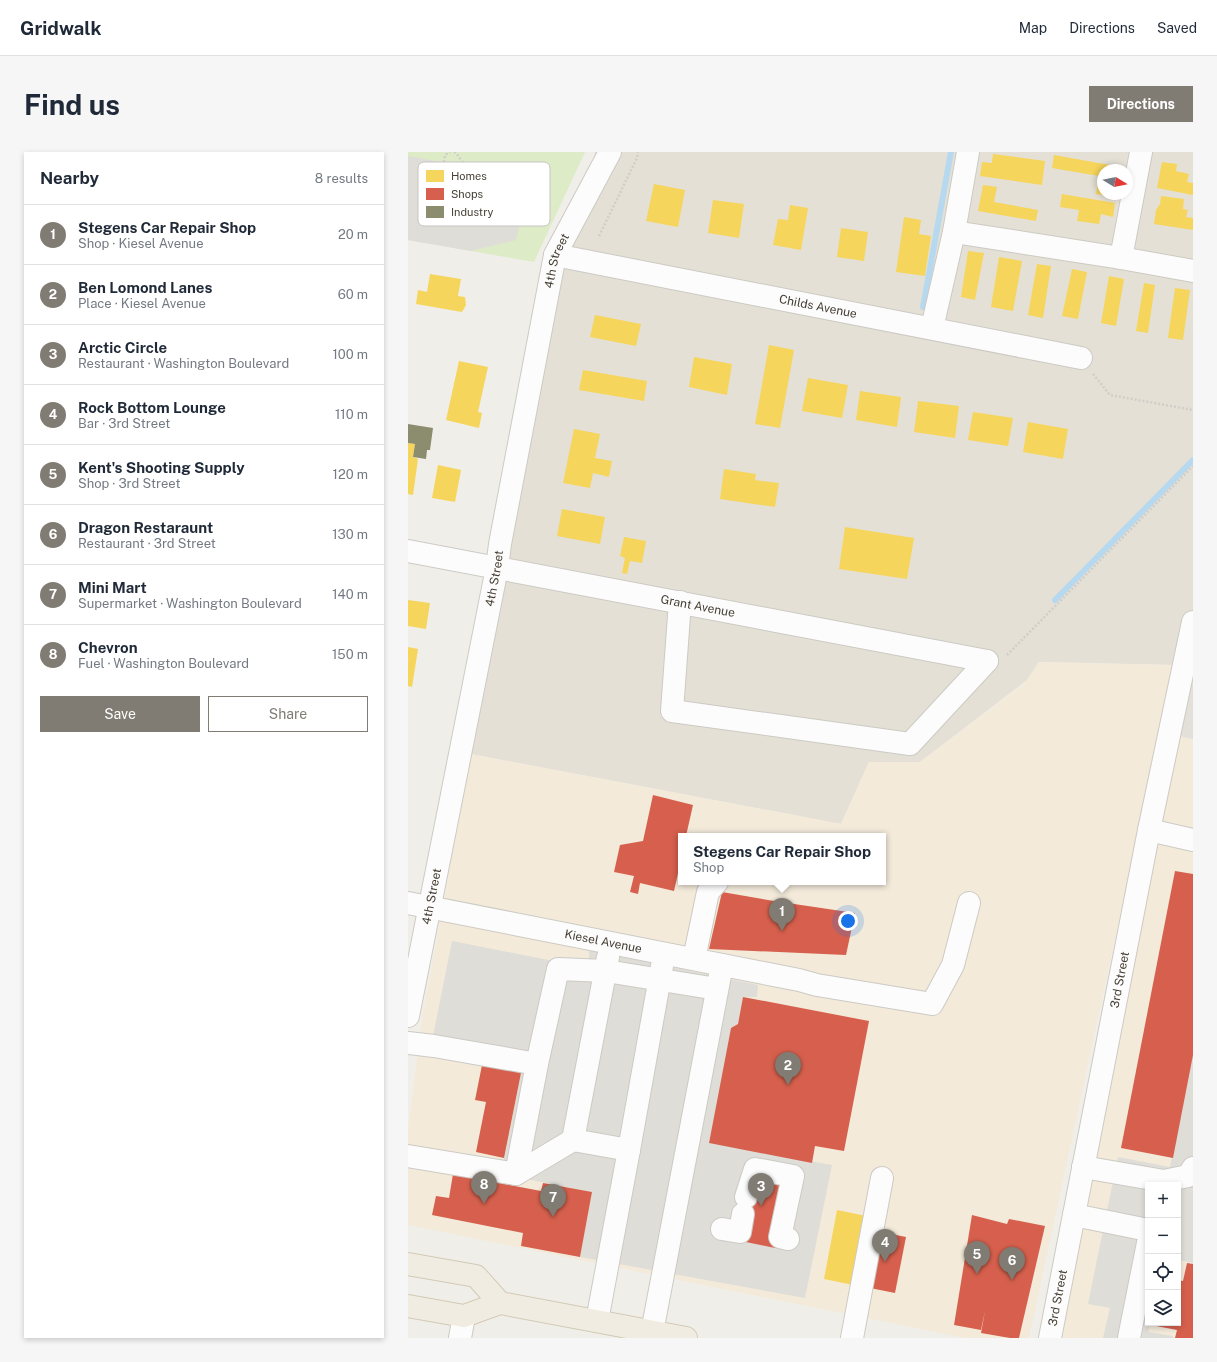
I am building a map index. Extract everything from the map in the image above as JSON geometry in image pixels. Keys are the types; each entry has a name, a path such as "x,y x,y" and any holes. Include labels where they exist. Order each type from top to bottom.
{"main road":[{"path":"408,1264 476,1276 500,1303"},
{"path":"408,1306 464,1316 500,1303 686,1338"}],"street":[{"name":"4th Street","path":"408,1016 497,568 555,255 610,152"},
{"path":"932,328 954,232 968,152"},
{"path":"1121,258 1141,152"},
{"path":"954,232 1121,258 1193,271"},
{"name":"Childs Avenue","path":"555,255 1081,358"},
{"name":"Grant Avenue","path":"408,551 987,661"},
{"path":"680,602 672,711 910,744 987,661"},
{"name":"3rd Street","path":"1050,1338 1150,830 1193,622"},
{"path":"1150,830 1193,840"},
{"path":"694,959 708,892 714,885"},
{"name":"Kiesel Avenue","path":"408,902 799,980 817,985 932,1004 953,965 969,903"},
{"path":"573,1140 611,943"},
{"path":"597,1321 664,954"},
{"path":"652,1332 722,965"},
{"path":"516,1174 558,969 606,971 717,989"},
{"path":"408,1043 538,1064"},
{"path":"408,1156 516,1174 573,1140 628,1150"},
{"path":"1083,1167 1164,1180 1188,1176 1193,1168"},
{"path":"722,1229 740,1232 755,1168 793,1176 780,1238 788,1238"},
{"path":"852,1338 882,1178"},
{"path":"1074,1215 1145,1229"},
{"path":"1129,1338 1146,1254"},
{"path":"460,1338 464,1316"}],"path":[{"path":"444,162 445,156 450,152"},
{"path":"454,152 456,152 463,162"},
{"path":"599,236 637,158 638,152"},
{"path":"1081,358 1110,395 1193,410"},
{"path":"987,661 993,670 1193,466"}],"shaded area":[{"path":"595,152 1193,152 1193,649 1174,665 1039,662 1027,680 920,762 869,762 841,824 471,754 559,281 578,232"},
{"path":"408,156 441,162 418,162 418,226 519,226 516,240 471,251 408,240"},
{"path":"1193,649 1193,739 1175,735"},
{"path":"1039,662 1174,665 1029,1338 965,1338 408,1225 408,1130 421,1025 471,754 841,824 869,762 920,762 1025,683"},
{"path":"1175,735 1193,739 1193,1338 1062,1338"},
{"path":"452,941 579,966 589,959 589,950 758,985 757,997 743,997 738,1024 731,1028 709,1143 832,1165 805,1298 580,1257 592,1192 501,1174 521,1073 429,1056"},
{"path":"1193,1052 1193,1263 1181,1260 1181,1182 1145,1182 1145,1326 1149,1326 1148,1332 1173,1336 1173,1338 1103,1338 1110,1308 1088,1304 1118,1157 1170,1167"}],"green space":[{"path":"408,152 585,152 534,262 408,240"}],"building: Homes":[{"path":"993,154 1045,161 1042,185 980,176 982,162 992,163"},
{"path":"1054,155 1104,164 1097,164 1097,176 1052,168"},
{"path":"1162,162 1177,164 1176,171 1189,174 1187,182 1193,183 1193,195 1157,188"},
{"path":"654,184 685,190 678,227 646,221"},
{"path":"983,185 997,187 994,202 1038,210 1036,221 978,211"},
{"path":"1062,194 1115,203 1113,217 1101,214 1099,224 1077,221 1079,210 1060,207"},
{"path":"1161,196 1184,199 1183,209 1188,210 1186,217 1193,218 1193,230 1154,224 1156,210 1160,204"},
{"path":"713,200 744,204 739,238 708,233"},
{"path":"790,205 808,208 801,250 773,245 778,219 788,220"},
{"path":"904,217 921,220 919,234 931,236 925,276 896,272"},
{"path":"841,228 868,232 864,261 837,257"},
{"path":"968,251 984,253 975,300 961,297"},
{"path":"999,257 1022,261 1013,311 991,307"},
{"path":"1037,264 1051,266 1043,318 1028,315"},
{"path":"1072,269 1087,272 1078,319 1062,316"},
{"path":"430,274 461,279 458,296 465,297 466,305 462,312 416,304 418,290 427,292"},
{"path":"1109,276 1124,279 1116,326 1101,323"},
{"path":"1144,283 1155,285 1148,333 1136,331"},
{"path":"1175,288 1190,290 1183,340 1168,338"},
{"path":"595,315 641,324 636,346 590,337"},
{"path":"769,345 794,350 780,428 755,424"},
{"path":"694,357 732,364 727,395 689,387"},
{"path":"459,361 488,367 478,412 482,413 479,428 446,420"},
{"path":"583,370 647,381 644,401 579,390"},
{"path":"808,378 848,385 842,418 802,411"},
{"path":"860,391 901,397 897,427 856,420"},
{"path":"918,401 959,406 955,438 914,432"},
{"path":"973,412 1013,418 1008,446 968,440"},
{"path":"1028,422 1068,429 1063,459 1023,452"},
{"path":"574,429 600,434 595,458 612,461 609,477 593,473 590,488 563,483"},
{"path":"408,443 415,444 413,457 418,459 413,495 408,494"},
{"path":"438,465 461,470 455,502 432,498"},
{"path":"724,469 756,474 755,480 779,483 775,507 720,499"},
{"path":"562,509 605,517 600,544 557,536"},
{"path":"845,527 914,538 907,579 839,569"},
{"path":"624,537 646,541 642,563 630,561 627,574 622,573 625,558 620,556"},
{"path":"408,600 430,603 426,629 408,626"},
{"path":"408,647 418,649 412,687 408,686"},
{"path":"837,1210 871,1217 858,1286 824,1279"}],"building: Shops":[{"path":"653,795 693,805 687,833 678,833 678,873 674,891 640,883 638,894 630,892 634,876 614,872 620,845 643,841"},
{"path":"1175,871 1193,874 1193,1055 1173,1158 1121,1148"},
{"path":"722,892 855,913 846,955 709,949"},
{"path":"743,997 869,1021 844,1151 815,1146 812,1163 709,1143 731,1028 738,1024"},
{"path":"482,1065 521,1073 504,1158 476,1152 486,1102 475,1100"},
{"path":"760,1172 788,1178 775,1248 746,1242 751,1216 738,1213"},
{"path":"453,1174 541,1191 543,1183 592,1192 580,1257 521,1246 523,1233 432,1215 436,1196 449,1198"},
{"path":"972,1215 1007,1224 1009,1219 1045,1226 1019,1338 981,1333 985,1311 981,1330 954,1325"},
{"path":"876,1231 906,1237 895,1293 865,1287"},
{"path":"1187,1263 1193,1264 1193,1338 1175,1338 1177,1330 1156,1326 1181,1326 1181,1281 1183,1281"}],"building: Industry":[{"path":"408,424 433,428 430,450 427,450 426,459 413,457 415,444 408,443"}],"waterway":[{"path":"923,307 951,152"},
{"path":"1055,600 1193,460"}],"place":[{"name":"Stegens Car Repair Shop","path":"782,931"},
{"name":"Ben Lomond Lanes","path":"788,1085"},
{"name":"Chevron","path":"484,1204"},
{"name":"Arctic Circle","path":"761,1206"},
{"name":"Mini Mart","path":"553,1217"},
{"name":"Rock Bottom Lounge","path":"885,1262"},
{"name":"Kent's Shooting Supply","path":"977,1274"},
{"name":"Dragon Restaraunt","path":"1012,1280"}]}
